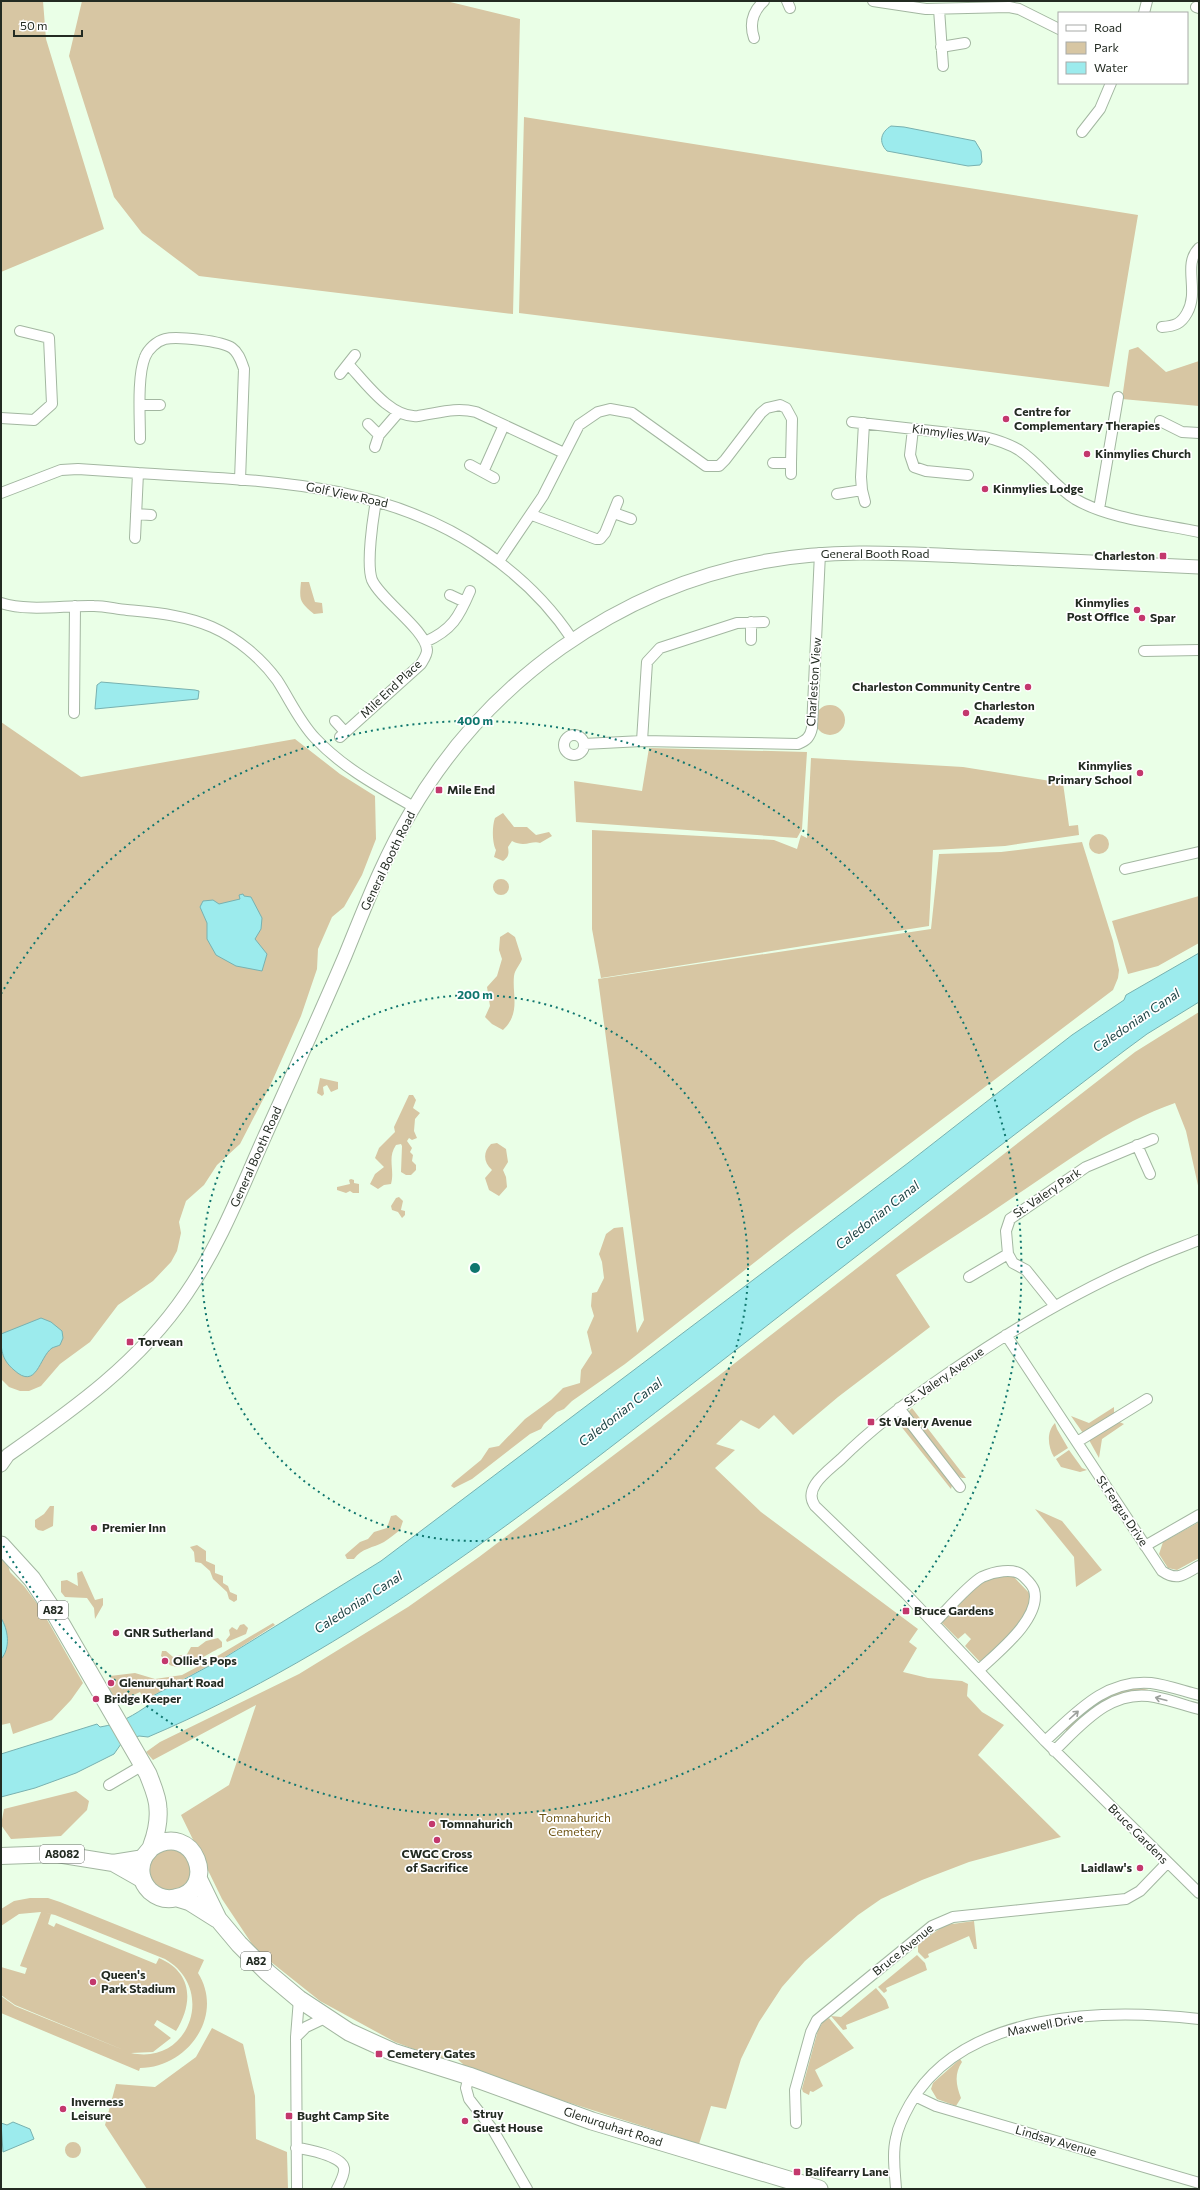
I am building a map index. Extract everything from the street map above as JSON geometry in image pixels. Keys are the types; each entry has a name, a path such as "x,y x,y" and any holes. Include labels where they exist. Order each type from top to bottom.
{"highway":[{"name":"A82","path":"2,1545 32,1579 56,1614 143,1765 154,1790 158,1810 156,1829 148,1853"},
{"name":"A82","path":"158,1810 177,1842"},
{"path":"163,1842 177,1842 189,1847 197,1858 199,1865 198,1878 190,1891 177,1898 163,1898 150,1892 142,1880 141,1869 148,1853 163,1842"},
{"name":"Glenurquhart Road","path":"198,1878 218,1919 239,1944 268,1973 299,1999 325,2018 349,2032 393,2052 469,2076 592,2121 819,2189"},
{"name":"Glenurquhart Road","path":"177,1898 190,1902 218,1919"}],"main road":[{"name":"A8082","path":"1,1856 56,1854 113,1862 148,1853"},
{"name":"A8082","path":"113,1862 142,1880"}],"street":[{"path":"754,38 753,17 755,11 764,1"},
{"path":"873,1 914,8 939,9 963,4 1019,9 1058,28"},
{"path":"1144,12 1147,1"},
{"path":"939,9 943,66"},
{"path":"941,47 965,43"},
{"path":"1082,132 1100,109 1111,84"},
{"path":"1162,328 1176,326 1183,320 1192,306 1194,296 1191,265 1194,255 1199,248"},
{"path":"1,418 34,420 52,404 49,338 20,331"},
{"path":"140,439 141,370 145,356 153,345 164,339 177,338 219,344 231,348 240,357 244,369 240,480"},
{"path":"340,374 355,355"},
{"path":"348,364 389,406 398,413 409,416 418,416 463,409 476,412 564,453"},
{"path":"1099,509 1118,397"},
{"path":"141,405 160,405"},
{"path":"499,561 544,496 579,425 588,418 610,409 632,413 643,419 699,462 712,467 719,466 725,460 764,410 774,405 780,405 786,408 792,419 791,474"},
{"path":"375,447 379,435 398,413"},
{"path":"1160,421 1182,432 1199,433"},
{"name":"Kinmylies Way","path":"852,422 985,437 1010,445 1029,458 1074,499 1099,509 1199,532"},
{"path":"864,423 861,477 865,502"},
{"path":"368,424 379,435"},
{"path":"483,472 504,426"},
{"path":"913,429 910,455 914,467 950,478 968,475"},
{"path":"773,463 792,463"},
{"path":"470,466 494,478"},
{"name":"Golf View Road","path":"1,493 61,470 78,469 301,485 376,501 437,523 499,561 535,593 572,639"},
{"path":"135,538 138,473"},
{"path":"837,494 862,490"},
{"path":"376,501 370,565 373,581 425,642 446,631 455,622 470,591"},
{"path":"532,515 596,539 603,537 618,501"},
{"path":"614,513 631,519"},
{"path":"136,514 151,515"},
{"name":"General Booth Road","path":"3,1459 111,1379 152,1339 185,1296 214,1250 322,1011 390,851 414,807 440,767 470,729 520,680 572,639 624,610 671,588 748,565 820,554 881,552 1199,567"},
{"name":"Charleston View","path":"584,744 642,741 798,744 806,741 810,736 812,728 820,554"},
{"path":"450,595 465,602"},
{"path":"1,604 42,607 96,606 176,615 212,627 231,636 262,662 276,679 303,722 326,749 348,767 414,807"},
{"path":"74,713 75,606"},
{"path":"751,622 751,640"},
{"path":"642,741 647,662 652,654 660,648 737,623 764,622"},
{"name":"Mile End Place","path":"334,721 342,734 421,664 427,649 425,642"},
{"path":"1144,651 1199,650"},
{"path":"1125,869 1199,852"},
{"name":"St. Valery Park","path":"1008,1254 1006,1231 1010,1219 1086,1167 1153,1139"},
{"path":"1137,1145 1150,1174"},
{"name":"St. Valery Avenue","path":"810,1494 815,1484 859,1441 899,1408 1006,1335 1055,1306 1140,1264 1199,1240"},
{"path":"969,1277 1008,1254 1013,1263 1026,1270 1055,1306"},
{"name":"St Fergus Drive","path":"1006,1335 1162,1571 1171,1577 1177,1577 1199,1566"},
{"path":"1077,1442 1146,1399"},
{"path":"899,1408 960,1487"},
{"name":"Bruce Gardens","path":"810,1494 811,1500 816,1506 934,1623 1045,1742 1199,1893"},
{"path":"1145,1546 1199,1514"},
{"path":"934,1623 983,1577 1007,1571 1016,1571 1021,1574 1032,1586 1034,1592 1029,1618 1021,1629 979,1670"},
{"path":"1045,1742 1088,1702 1110,1689 1137,1683 1152,1683 1199,1695"},
{"path":"1054,1751 1099,1709 1119,1699 1154,1696 1199,1709"},
{"path":"109,1785 143,1765"},
{"name":"Bruce Avenue","path":"796,2123 796,2090 811,2032 817,2020 932,1926 953,1917 1126,1899 1140,1891 1167,1863"},
{"path":"297,2189 296,2037 299,1999"},
{"name":"Maxwell Drive","path":"896,2189 894,2159 896,2137 904,2114 924,2083 945,2062 974,2045 1004,2032 1057,2020 1105,2015 1149,2014 1199,2019"},
{"path":"296,2037 306,2027 325,2018"},
{"path":"469,2076 466,2088 469,2099 493,2130 526,2189"},
{"name":"Lindsay Avenue","path":"915,2096 936,2106 1199,2183"},
{"path":"296,2148 339,2160 342,2163 344,2172 337,2189"}],"green space":[{"path":"1,1 43,1 46,39 104,229 1,272"},
{"path":"82,1 446,1 520,19 513,314 199,276 142,233 114,197 69,56"},
{"path":"524,117 1138,215 1109,387 519,313"},
{"path":"1138,347 1166,372 1199,361 1199,406 1122,399 1129,350"},
{"path":"301,582 309,582 315,602 322,603 323,613 314,614 303,604 300,593"},
{"path":"830,705 841,709 845,720 841,731 830,735 819,731 815,720 819,709"},
{"path":"1,722 81,777 295,739 340,774 375,796 376,839 362,875 344,907 332,917 318,949 317,969 301,1016 270,1086 240,1144 217,1165 204,1185 186,1201 179,1222 181,1233 177,1251 171,1262 153,1281 118,1305 90,1342 60,1364 41,1386 29,1391 20,1391 9,1387 1,1379"},
{"path":"649,748 807,752 802,829 797,838 576,822 574,781 642,791"},
{"path":"811,758 963,767 1063,783 1069,826 1078,825 1079,835 1005,846 933,850 929,926 601,978 592,929 592,830 774,840 797,849 801,835 807,838"},
{"path":"503,813 514,827 527,827 536,835 549,832 552,836 540,843 534,842 521,844 512,841 508,847 508,855 503,861 494,857 496,850 493,839 494,821 495,818"},
{"path":"1099,834 1106,837 1109,844 1106,851 1099,854 1092,851 1089,844 1092,837"},
{"path":"1082,842 1113,941 1119,970 1118,978 1113,990 792,1233 625,1364 572,1401 564,1409 557,1412 544,1424 541,1429 530,1434 472,1479 454,1488 451,1486 481,1460 489,1448 499,1446 525,1419 551,1400 563,1388 580,1383 581,1370 592,1353 587,1332 594,1316 591,1306 592,1293 597,1292 604,1278 602,1262 599,1254 606,1234 614,1228 623,1227 637,1333 644,1320 598,979 931,929 939,854 1001,852"},
{"path":"501,879 507,881 509,887 507,893 501,895 495,893 493,887 495,881"},
{"path":"1199,896 1199,943 1158,966 1128,974 1112,921"},
{"path":"508,932 515,937 522,959 515,971 514,976 514,1010 509,1024 503,1030 492,1024 485,1017 490,1006 487,987 497,976 502,959 499,950 500,937"},
{"name":"Tomnahurich Cemetery","path":"1199,1012 1199,1190 1186,1131 1175,1103 1154,1111 1112,1132 896,1275 930,1327 838,1397 793,1435 774,1415 759,1429 741,1420 716,1444 735,1450 715,1468 761,1512 918,1629 909,1642 917,1648 903,1672 928,1678 962,1681 968,1684 967,1696 982,1712 1004,1725 978,1755 1061,1837 969,1862 922,1880 881,1899 858,1915 805,1961 782,1987 759,2022 741,2059 726,2109 711,2106 699,2144 463,2069 463,2064 457,2059 450,2059 448,2062 395,2042 320,2001 256,1950 222,1899 181,1815 229,1785 256,1705 153,1760 146,1752 160,1742 299,1674 408,1607 479,1557 717,1377 1135,1052"},
{"path":"320,1078 338,1082 338,1089 331,1092 327,1085 323,1087 324,1094 322,1096 317,1093"},
{"path":"409,1095 413,1095 416,1100 413,1108 420,1113 415,1119 414,1131 417,1138 412,1140 409,1138 407,1141 412,1148 410,1152 413,1155 412,1161 416,1165 416,1170 411,1175 406,1175 401,1172 402,1146 401,1144 396,1145 392,1155 391,1184 384,1185 378,1189 370,1184 375,1174 384,1167 375,1158 379,1148 395,1132 394,1127"},
{"path":"497,1143 506,1149 508,1162 503,1170 506,1177 507,1187 499,1196 489,1190 485,1178 492,1170 487,1164 485,1154 491,1144"},
{"path":"349,1180 354,1180 354,1183 359,1184 359,1193 353,1193 350,1191 346,1193 337,1190 337,1187 350,1184"},
{"path":"399,1197 403,1201 401,1210 405,1211 405,1215 402,1218 398,1212 392,1210 391,1206 396,1198"},
{"path":"1114,1407 1114,1415 1083,1433 1071,1416 1089,1423"},
{"path":"912,1408 966,1478 962,1478 957,1475 908,1412"},
{"path":"902,1418 953,1482 951,1489 896,1420"},
{"path":"1117,1421 1124,1424 1102,1439 1099,1458 1089,1440"},
{"path":"1055,1423 1068,1448 1054,1457 1050,1449 1049,1435"},
{"path":"1069,1450 1082,1468 1087,1470 1080,1472 1061,1467 1056,1459"},
{"path":"50,1506 54,1506 53,1526 43,1531 38,1530 35,1527 35,1520 44,1514"},
{"path":"1035,1509 1062,1521 1102,1570 1076,1587 1074,1557"},
{"path":"396,1515 403,1521 400,1530 384,1542 357,1555 354,1559 347,1559 345,1555 360,1542 368,1539 374,1532 387,1528 391,1516"},
{"path":"1199,1522 1199,1558 1177,1570 1168,1568 1159,1554 1163,1542"},
{"path":"197,1545 206,1551 206,1561 215,1565 215,1573 223,1576 223,1583 228,1586 230,1592 237,1595 237,1600 234,1602 229,1599 227,1592 213,1579 210,1571 201,1563 195,1562 194,1552 190,1547"},
{"path":"1,1558 8,1565 10,1572 24,1586 41,1609 83,1683 71,1700 52,1720 13,1734 10,1723 1,1725"},
{"path":"82,1571 95,1600 103,1598 103,1605 95,1619 94,1608 87,1598 65,1597 61,1592 61,1581 67,1580 78,1586 77,1573"},
{"path":"1011,1574 1031,1595 1027,1613 1020,1625 980,1662 965,1646 971,1639 965,1633 958,1639 942,1623 942,1621 981,1583 988,1579"},
{"path":"273,1623 275,1625 225,1657 144,1700 140,1692 123,1700 111,1697 105,1689 105,1682 108,1687 113,1683 110,1676 135,1673 155,1679 182,1675"},
{"path":"244,1624 248,1628 246,1634 227,1642 226,1640 230,1635 229,1630 232,1627 237,1630 240,1625"},
{"path":"218,1638 222,1642 222,1647 189,1664 182,1666 170,1665 161,1656 162,1651 166,1651 173,1657 179,1655 186,1656 191,1647 198,1647 206,1641"},
{"path":"1136,1688 1149,1689 1111,1697 1092,1709 1066,1731 1066,1729 1082,1713 1098,1702 1115,1694"},
{"path":"76,1791 89,1801 87,1810 61,1836 11,1839 1,1825 4,1809"},
{"path":"166,1849 174,1849 185,1855 191,1866 191,1874 185,1885 174,1891 166,1891 155,1885 149,1874 149,1866 155,1855"},
{"name":"Queen's Park Stadium","path":"30,1898 48,1898 204,1960 198,1973 205,1989 207,2006 204,2022 197,2037 186,2049 173,2059 157,2066 140,2068 139,2071 1,2013 1,1996 15,2006 126,2051 15,2005 1,1995 1,1967 25,1974 27,1968 20,1966 41,1912 19,1914 1,1926 1,1909 14,1901","holes":["51,1914 165,1959 181,1972 190,1988 192,2005 189,2022 181,2037 168,2048 151,2054 131,2053 153,2052 171,2038 154,2025 157,2020 176,2031 186,2009 187,1989 184,1980 178,1971 170,1964 159,1958 156,1964 56,1923 54,1927 48,1924"]},
{"path":"974,1921 977,1949 974,1949 969,1936 928,1954 929,1957 925,1959 918,1952 918,1944 945,1925"},
{"path":"917,1955 925,1963 927,1970 886,1988 887,1991 884,1993 878,1987"},
{"path":"876,1988 886,2000 889,2008 846,2025 847,2029 843,2030 831,2016 841,2017"},
{"path":"829,2018 854,2048 815,2070 823,2086 813,2092 810,2091 809,2095 803,2092 802,2089 818,2030 823,2022"},
{"path":"212,2028 243,2044 255,2096 256,2139 287,2152 288,2189 147,2189 105,2125 116,2084 155,2087 196,2057"},
{"path":"960,2059 962,2062 959,2066 957,2080 961,2098 956,2106 937,2099 931,2089 933,2083"},
{"path":"73,2142 79,2144 81,2150 79,2156 73,2158 67,2156 65,2150 67,2144"}],"water":[{"path":"891,126 904,127 975,141 981,151 982,162 980,165 968,166 887,151 882,144 882,137 885,131"},
{"path":"101,682 195,690 199,691 198,699 95,709 97,685"},
{"path":"243,894 244,896 251,897 262,918 261,929 255,939 267,954 262,971 236,966 216,955 207,939 207,923 200,907 203,901 213,900 219,904 240,899 239,895"},
{"name":"Caledonian Canal","path":"1199,953 1199,1002 1147,1034 1124,1051 573,1476 438,1574 368,1620 297,1663 224,1702 148,1737 139,1736 121,1744 114,1754 76,1773 35,1788 1,1797 1,1754 97,1724 100,1727 114,1724 138,1712 150,1704 147,1699 224,1658 381,1561 908,1163 1072,1035 1124,1000 1126,995"},
{"path":"41,1318 51,1322 62,1331 63,1338 60,1345 52,1348 48,1352 33,1375 28,1377 14,1370 6,1362 2,1349 1,1334"},
{"path":"1,1618 7,1633 7,1644 4,1655 1,1659"},
{"path":"13,2122 30,2129 34,2139 3,2152 1,2123 7,2125"}],"place":[{"name":"Centre for Complementary Therapies","path":"1006,419"},
{"name":"Kinmylies Church","path":"1087,454"},
{"name":"Kinmylies Lodge","path":"985,489"},
{"name":"Charleston","path":"1163,556"},
{"name":"Kinmylies Post Office","path":"1137,610"},
{"name":"Spar","path":"1142,618"},
{"name":"Charleston Community Centre","path":"1028,687"},
{"name":"Charleston Academy","path":"966,713"},
{"name":"Kinmylies Primary School","path":"1140,773"},
{"name":"Mile End","path":"439,790"},
{"name":"Torvean","path":"130,1342"},
{"name":"St Valery Avenue","path":"871,1422"},
{"name":"Premier Inn","path":"94,1528"},
{"name":"Bruce Gardens","path":"906,1611"},
{"name":"GNR Sutherland","path":"116,1633"},
{"name":"Ollie's Pops","path":"165,1661"},
{"name":"Glenurquhart Road","path":"111,1683"},
{"name":"Bridge Keeper","path":"96,1699"},
{"name":"Tomnahurich","path":"432,1824"},
{"name":"CWGC Cross of Sacrifice","path":"437,1840"},
{"name":"Laidlaw's","path":"1140,1868"},
{"name":"Queen's Park Stadium","path":"93,1982"},
{"name":"Cemetery Gates","path":"379,2054"},
{"name":"Inverness Leisure","path":"63,2109"},
{"name":"Bught Camp Site","path":"289,2116"},
{"name":"Struy Guest House","path":"465,2121"},
{"name":"Balifearry Lane","path":"797,2172"}]}
